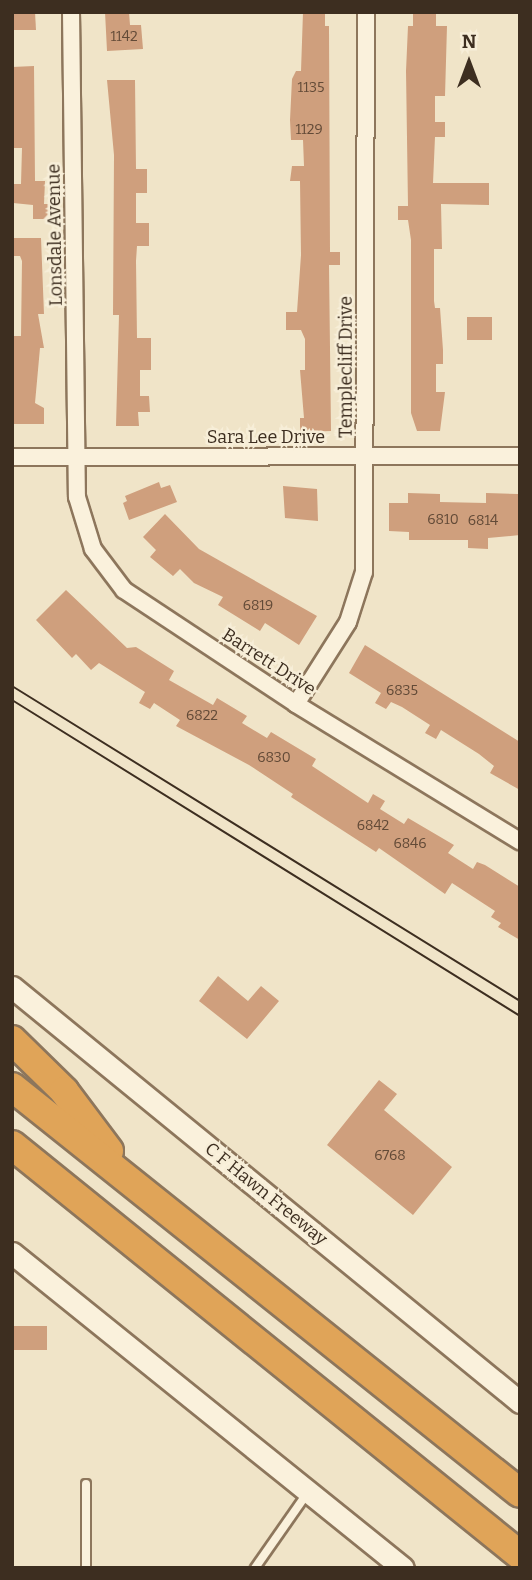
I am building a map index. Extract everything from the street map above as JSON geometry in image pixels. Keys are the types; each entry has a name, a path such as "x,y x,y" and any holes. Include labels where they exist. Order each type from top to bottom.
{"highway":[{"path":"12,1041 64,1091 134,1184"},
{"path":"12,1087 520,1493"},
{"path":"12,1145 520,1555"}],"main road":[{"name":"C F Hawn Freeway","path":"12,987 520,1402"},
{"path":"12,1253 403,1568"}],"street":[{"name":"Lonsdale Avenue","path":"71,12 76,457"},
{"name":"Templecliff Drive","path":"296,704 359,596 365,572 366,12"},
{"name":"Sara Lee Drive","path":"12,457 520,456"},
{"name":"Barrett Drive","path":"76,457 82,525 107,572 124,590 296,704 520,841"}],"lane":[{"path":"86,1484 86,1568"},
{"path":"255,1568 309,1492"}],"building":[{"path":"12,12 35,12 36,30 12,30"},
{"path":"105,12 129,12 130,25 141,25 143,49 107,51"},
{"path":"303,12 325,12 325,26 329,26 330,252 340,252 340,265 329,265 331,431 300,432 300,418 304,418 300,370 305,370 305,339 301,330 286,330 286,312 297,312 301,255 300,181 290,181 292,166 304,166 303,140 291,140 290,120 292,79 296,71 301,71"},
{"path":"413,12 436,12 436,26 447,26 445,96 435,96 435,122 445,122 445,137 435,137 433,183 489,183 489,205 441,204 442,249 434,249 434,301 435,308 440,308 443,350 443,364 436,364 436,392 445,392 440,431 417,431 411,413 411,240 408,220 398,220 398,206 408,206 406,71 408,26 413,26"},
{"path":"34,66 35,181 45,181 44,204 58,204 58,219 33,219 33,205 13,203 13,184 21,184 22,148 12,148 12,67"},
{"path":"107,80 135,80 136,169 147,169 147,193 136,193 136,223 149,223 149,246 137,246 136,261 137,338 151,338 151,370 140,370 140,396 149,396 150,412 138,412 139,426 116,426 119,315 113,315 114,155"},
{"path":"12,238 41,238 44,314 38,314 44,348 40,348 35,403 44,408 44,424 12,424 12,336 21,336 22,261 20,256 12,256"},
{"path":"467,317 492,317 492,340 467,340"},
{"path":"159,482 161,488 170,485 177,502 129,520 123,503 127,501 125,496"},
{"path":"283,486 317,489 318,521 285,518"},
{"path":"408,493 440,494 440,502 486,503 486,493 518,494 520,535 488,538 488,549 468,548 468,540 409,540 409,532 389,531 389,503 408,503"},
{"path":"165,514 199,549 317,616 299,645 265,623 260,631 218,605 223,597 194,583 180,569 173,576 150,557 156,550 143,537"},
{"path":"66,590 127,648 136,647 174,671 169,680 213,705 217,698 247,716 242,723 267,738 271,732 316,759 312,766 368,803 373,794 385,801 380,809 404,824 408,818 454,845 448,853 473,869 477,862 485,865 520,887 520,940 498,927 501,923 491,917 495,911 452,883 445,894 379,848 376,852 291,797 293,794 249,765 176,726 180,720 154,703 150,709 139,703 145,692 99,663 91,670 76,654 72,658 36,620"},
{"path":"365,645 520,742 520,790 490,773 494,766 441,730 436,739 425,733 430,725 402,707 391,702 386,709 375,703 381,693 349,673"},
{"path":"218,976 248,1001 261,986 279,1001 247,1039 199,1001"},
{"path":"379,1080 397,1094 384,1110 452,1167 413,1215 327,1145"},
{"path":"12,1326 47,1326 47,1350 12,1350"}],"tram line":[{"path":"12,686 520,1001"},
{"path":"12,700 520,1016"}]}
